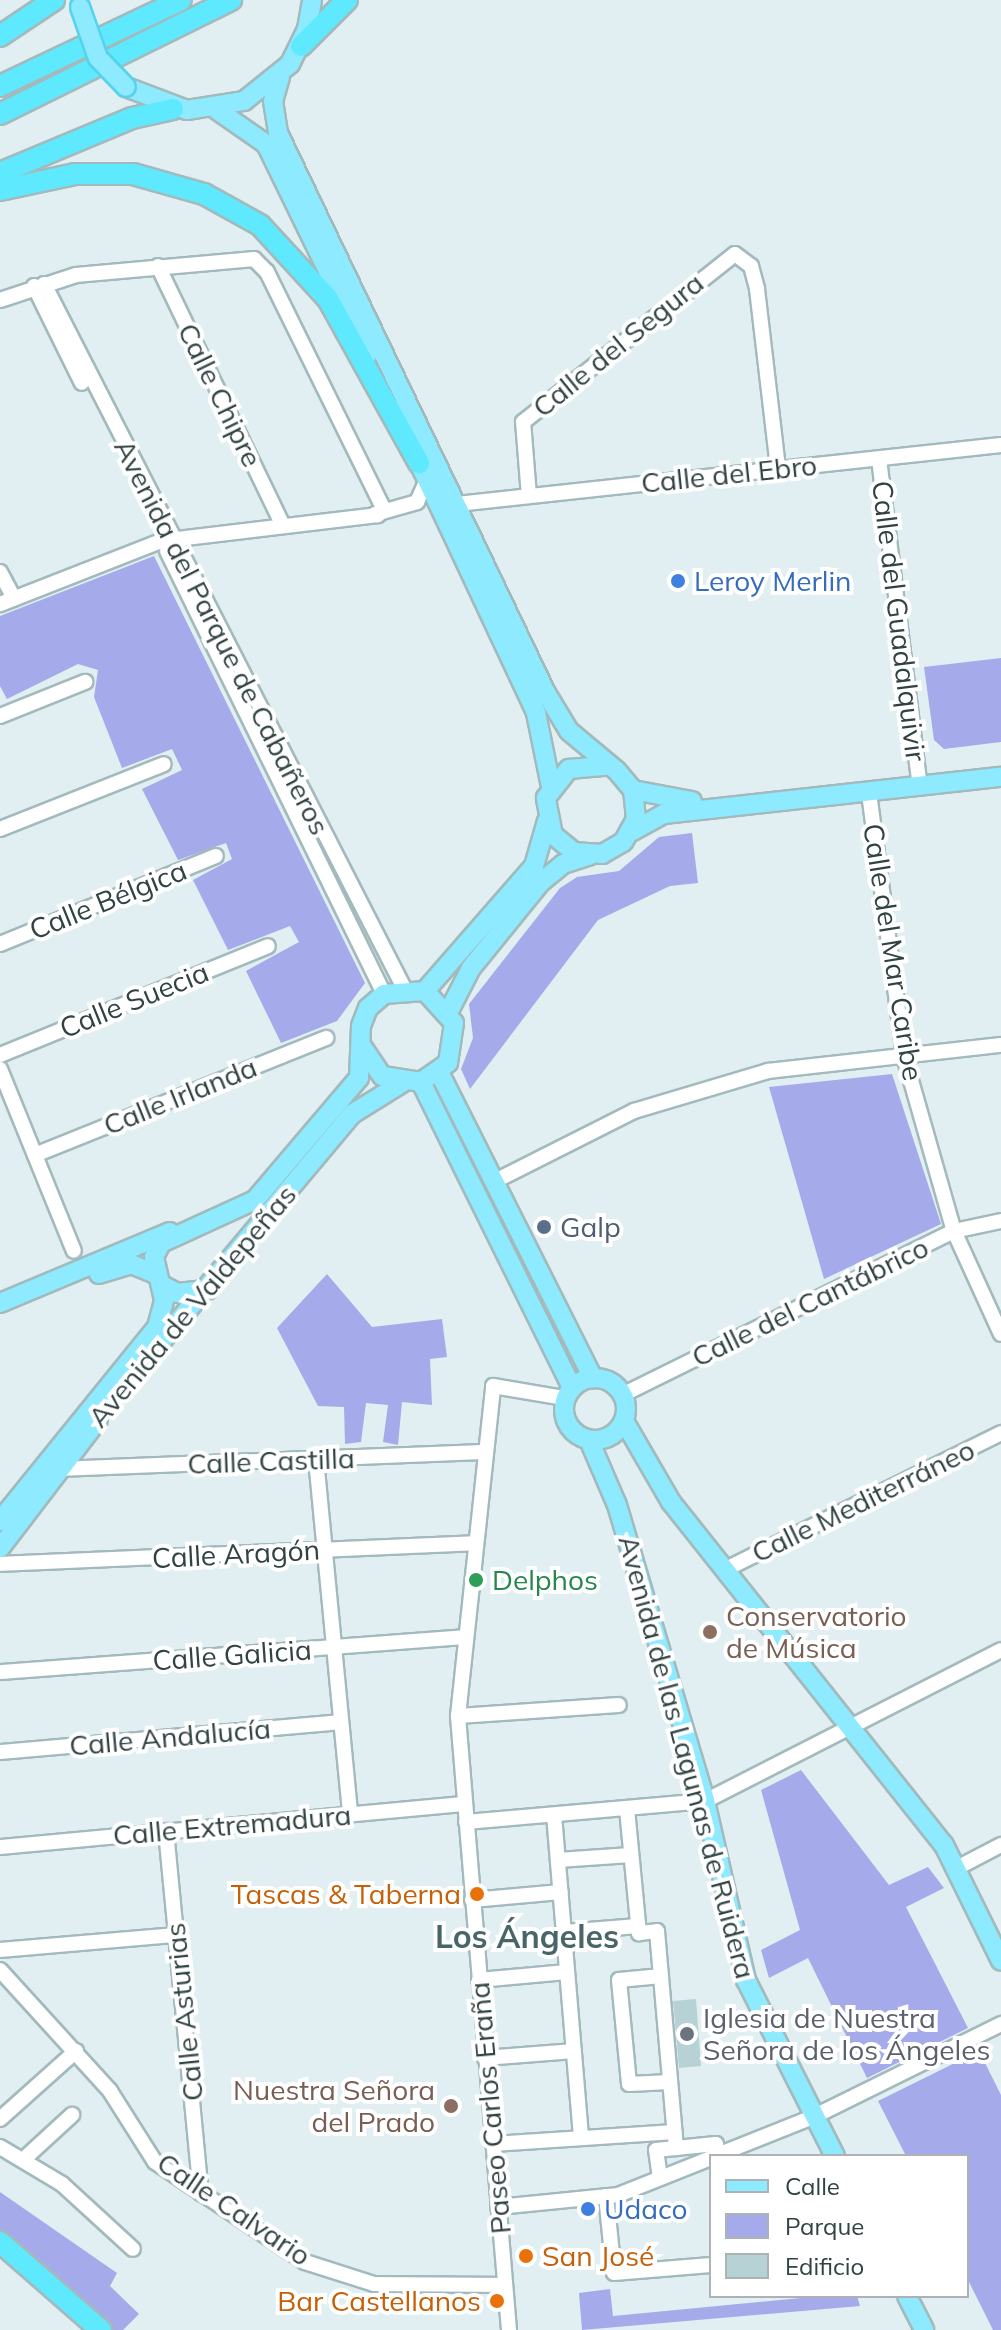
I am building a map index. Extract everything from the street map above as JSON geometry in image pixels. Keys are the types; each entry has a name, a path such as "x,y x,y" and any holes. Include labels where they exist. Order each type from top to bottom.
{"highway":[{"path":"0,36 54,0"},
{"path":"0,86 181,0"},
{"path":"0,114 231,0"},
{"path":"301,46 347,0"},
{"path":"0,173 132,118 173,109"},
{"path":"0,190 75,174 133,174 204,194 260,225 328,299 423,472"},
{"path":"0,2242 101,2330"},
{"path":"0,2251 87,2330"}],"main road":[{"path":"312,0 301,46 280,77 273,101 278,133 559,718 633,790 681,802 919,782 1001,771"},
{"path":"79,4 98,58 126,87 173,109 217,110 280,77"},
{"path":"217,110 266,144 536,713 551,787 547,821 534,866 425,991"},
{"path":"551,787 569,769 606,766"},
{"path":"449,1011 425,991 404,988 384,994 368,1008 361,1045 382,1076 411,1083 439,1072 454,1049 449,1011 471,968 541,882 563,864 613,849 631,832 664,814 1001,777"},
{"path":"631,832 633,790"},
{"path":"547,821 561,844 590,855"},
{"name":"Avenida de Valdepeñas","path":"0,1521 157,1327 159,1280 154,1257 161,1243 241,1208 267,1188 359,1078 361,1045"},
{"path":"439,1072 593,1378 622,1395 624,1421 671,1502 852,1726 955,1869 1001,1961"},
{"path":"411,1083 569,1393 565,1420 589,1440 610,1437 624,1421"},
{"name":"Avenida de Valdepeñas","path":"0,1548 59,1469 352,1114 411,1083"},
{"path":"0,1303 184,1231"},
{"path":"0,1315 118,1266 159,1280 177,1293 208,1290"},
{"path":"569,1393 593,1378"},
{"name":"Avenida de las Lagunas de Ruidera","path":"589,1440 617,1505 705,1801 746,1980 834,2154"},
{"path":"908,2298 924,2330"}],"street":[{"name":"Calle del Segura","path":"529,496 523,422 735,254 751,266 757,289 778,467"},
{"path":"0,300 39,285 231,256 254,259 267,272 382,502 374,514"},
{"name":"Calle Chipre","path":"158,266 282,524"},
{"name":"Avenida del Parque de Cabañeros","path":"39,285 384,994"},
{"name":"Calle del Ebro","path":"457,504 1001,445"},
{"name":"Calle del Guadalquivir","path":"879,459 919,782"},
{"path":"0,572 7,601 166,541 374,514 417,502 423,472"},
{"name":"Avenida del Parque de Cabañeros","path":"166,541 404,988"},
{"path":"0,716 85,682"},
{"path":"0,829 164,764"},
{"name":"Calle del Mar Caribe","path":"869,793 904,1056 954,1231 1001,1334"},
{"name":"Calle Bélgica","path":"0,944 216,856"},
{"name":"Calle Suecia","path":"0,1055 268,946"},
{"name":"Calle Irlanda","path":"35,1155 326,1038"},
{"path":"493,1182 634,1111 768,1071 1001,1045"},
{"path":"0,1069 74,1251"},
{"name":"Calle del Cantábrico","path":"622,1395 954,1231 1001,1221"},
{"name":"Paseo Carlos Eraña","path":"509,2330 458,1716 482,1452 493,1386 569,1393"},
{"name":"Calle Mediterráneo","path":"724,1570 1001,1433"},
{"name":"Calle Castilla","path":"59,1469 482,1452"},
{"path":"316,1459 350,1813"},
{"name":"Calle Aragón","path":"0,1564 473,1543"},
{"name":"Calle Galicia","path":"0,1672 464,1637"},
{"path":"466,1822 705,1801 1001,1650"},
{"path":"458,1716 619,1705"},
{"name":"Calle Andalucía","path":"0,1752 341,1722"},
{"name":"Calle Extremadura","path":"0,1847 464,1804"},
{"path":"627,1809 639,1933 657,1931 676,2148"},
{"path":"554,1815 581,2137"},
{"name":"Calle Asturias","path":"166,1831 201,2193"},
{"path":"955,1869 1001,1845"},
{"path":"558,1860 631,1855"},
{"path":"472,1900 561,1892"},
{"path":"564,1932 638,1926"},
{"path":"0,1950 176,1935"},
{"name":"Calle Calvario","path":"0,1970 76,2051 155,2162 305,2262 374,2284 505,2285"},
{"path":"479,1980 567,1972"},
{"path":"661,1976 619,1980 629,2084 670,2082"},
{"path":"725,2154 746,2150 1001,2024"},
{"path":"0,2119 76,2051"},
{"path":"485,2058 574,2051"},
{"path":"25,2158 72,2115"},
{"path":"493,2144 675,2132"},
{"path":"660,2178 656,2150 716,2144 715,2154"},
{"path":"0,2147 25,2158 133,2249"},
{"path":"498,2207 606,2196 709,2158"},
{"path":"606,2196 614,2273 709,2265"}],"green space":[{"path":"154,556 365,983 337,1021 281,1043 246,971 299,942 290,926 228,950 193,880 232,859 226,843 178,860 142,789 182,770 172,749 122,768 94,697 98,670 78,664 7,699 0,686 0,616"},
{"path":"1001,658 1001,742 944,749 934,740 924,667"},
{"path":"692,833 698,883 670,886 598,920 470,1089 461,1069 473,1038 469,1004 560,888 577,877 619,871 659,837"},
{"path":"892,1074 941,1224 824,1279 769,1087"},
{"path":"327,1274 372,1327 442,1319 447,1357 430,1359 432,1405 402,1402 398,1445 383,1442 388,1405 366,1403 361,1442 345,1444 344,1407 318,1406 277,1328"},
{"path":"801,1770 889,1885 928,1867 944,1888 906,1907 968,2028 867,2078 808,1958 769,1978 761,1950 800,1930 761,1790"},
{"path":"979,2051 1001,2095 1001,2330 993,2330 969,2282 969,2154 905,2154 878,2101"},
{"path":"0,2192 117,2273 110,2286 139,2314 123,2330 100,2330 0,2243"},
{"path":"610,2289 613,2316 801,2298 858,2298 860,2306 582,2330 579,2293"}],"building":[{"name":"Iglesia de Nuestra Señora de los Ángeles","path":"696,1999 701,2066 679,2068 673,2001"}],"place":[{"name":"Leroy Merlin","path":"678,581"},
{"name":"Galp","path":"544,1227"},
{"name":"Delphos","path":"476,1580"},
{"name":"Conservatorio de Música","path":"710,1632"},
{"name":"Tascas & Taberna","path":"477,1894"},
{"name":"Iglesia de Nuestra Señora de los Ángeles","path":"687,2034"},
{"name":"Nuestra Señora del Prado","path":"451,2106"},
{"name":"Udaco","path":"588,2209"},
{"name":"San José","path":"526,2256"},
{"name":"Bar Castellanos","path":"497,2301"}],"district":[{"name":"Los Ángeles","path":"527,1936"}]}
